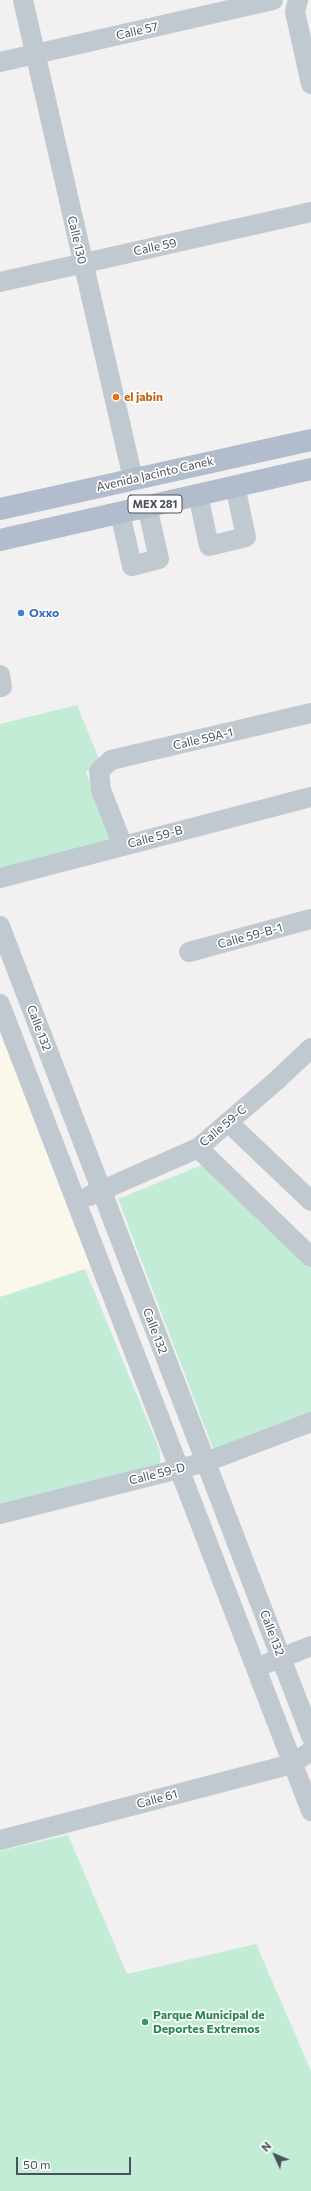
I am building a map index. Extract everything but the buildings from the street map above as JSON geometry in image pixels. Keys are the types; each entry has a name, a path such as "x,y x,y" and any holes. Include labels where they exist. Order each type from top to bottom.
{"main road":[{"name":"Avenida Jacinto Canek","path":"0,509 311,440"},
{"name":"MEX 281","path":"0,540 311,469"}],"street":[{"name":"Calle 130","path":"23,0 34,54 133,479"},
{"name":"Calle 57","path":"0,62 273,0"},
{"path":"298,0 295,12 311,84"},
{"name":"Calle 59","path":"0,282 311,212"},
{"path":"198,495 209,546 246,537 235,486"},
{"path":"120,512 132,566 159,559 147,506"},
{"path":"0,675 2,687 0,687"},
{"name":"Calle 59A-1","path":"122,846 101,790 99,771 111,760 311,713"},
{"name":"Calle 59-B","path":"0,878 311,797"},
{"name":"Calle 59-B-1","path":"189,952 311,919"},
{"name":"Calle 132","path":"0,926 311,1736"},
{"path":"0,1004 311,1811"},
{"name":"Calle 59-C","path":"76,1200 102,1191 198,1148 276,1082 311,1048"},
{"path":"228,1122 311,1201"},
{"path":"198,1148 311,1257"},
{"name":"Calle 59-D","path":"0,1514 206,1462 311,1422"},
{"path":"255,1668 311,1646"},
{"name":"Calle 61","path":"0,1840 292,1764 311,1751"}],"shaded area":[{"path":"0,1019 98,1265 0,1297"}],"green space":[{"path":"77,705 99,759 86,772 114,843 0,872 0,724"},
{"path":"212,1161 311,1257 311,1418 214,1451 118,1199"},
{"path":"85,1269 160,1451 160,1465 0,1513 0,1297"},
{"name":"Parque Municipal de Deportes Extremos","path":"68,1835 127,1974 256,1944 311,2071 311,2191 0,2191 0,1851"}],"place":[{"name":"el jabin","path":"116,397"},
{"name":"Oxxo","path":"21,613"},
{"name":"Parque Municipal de Deportes Extremos","path":"145,2022"}]}
